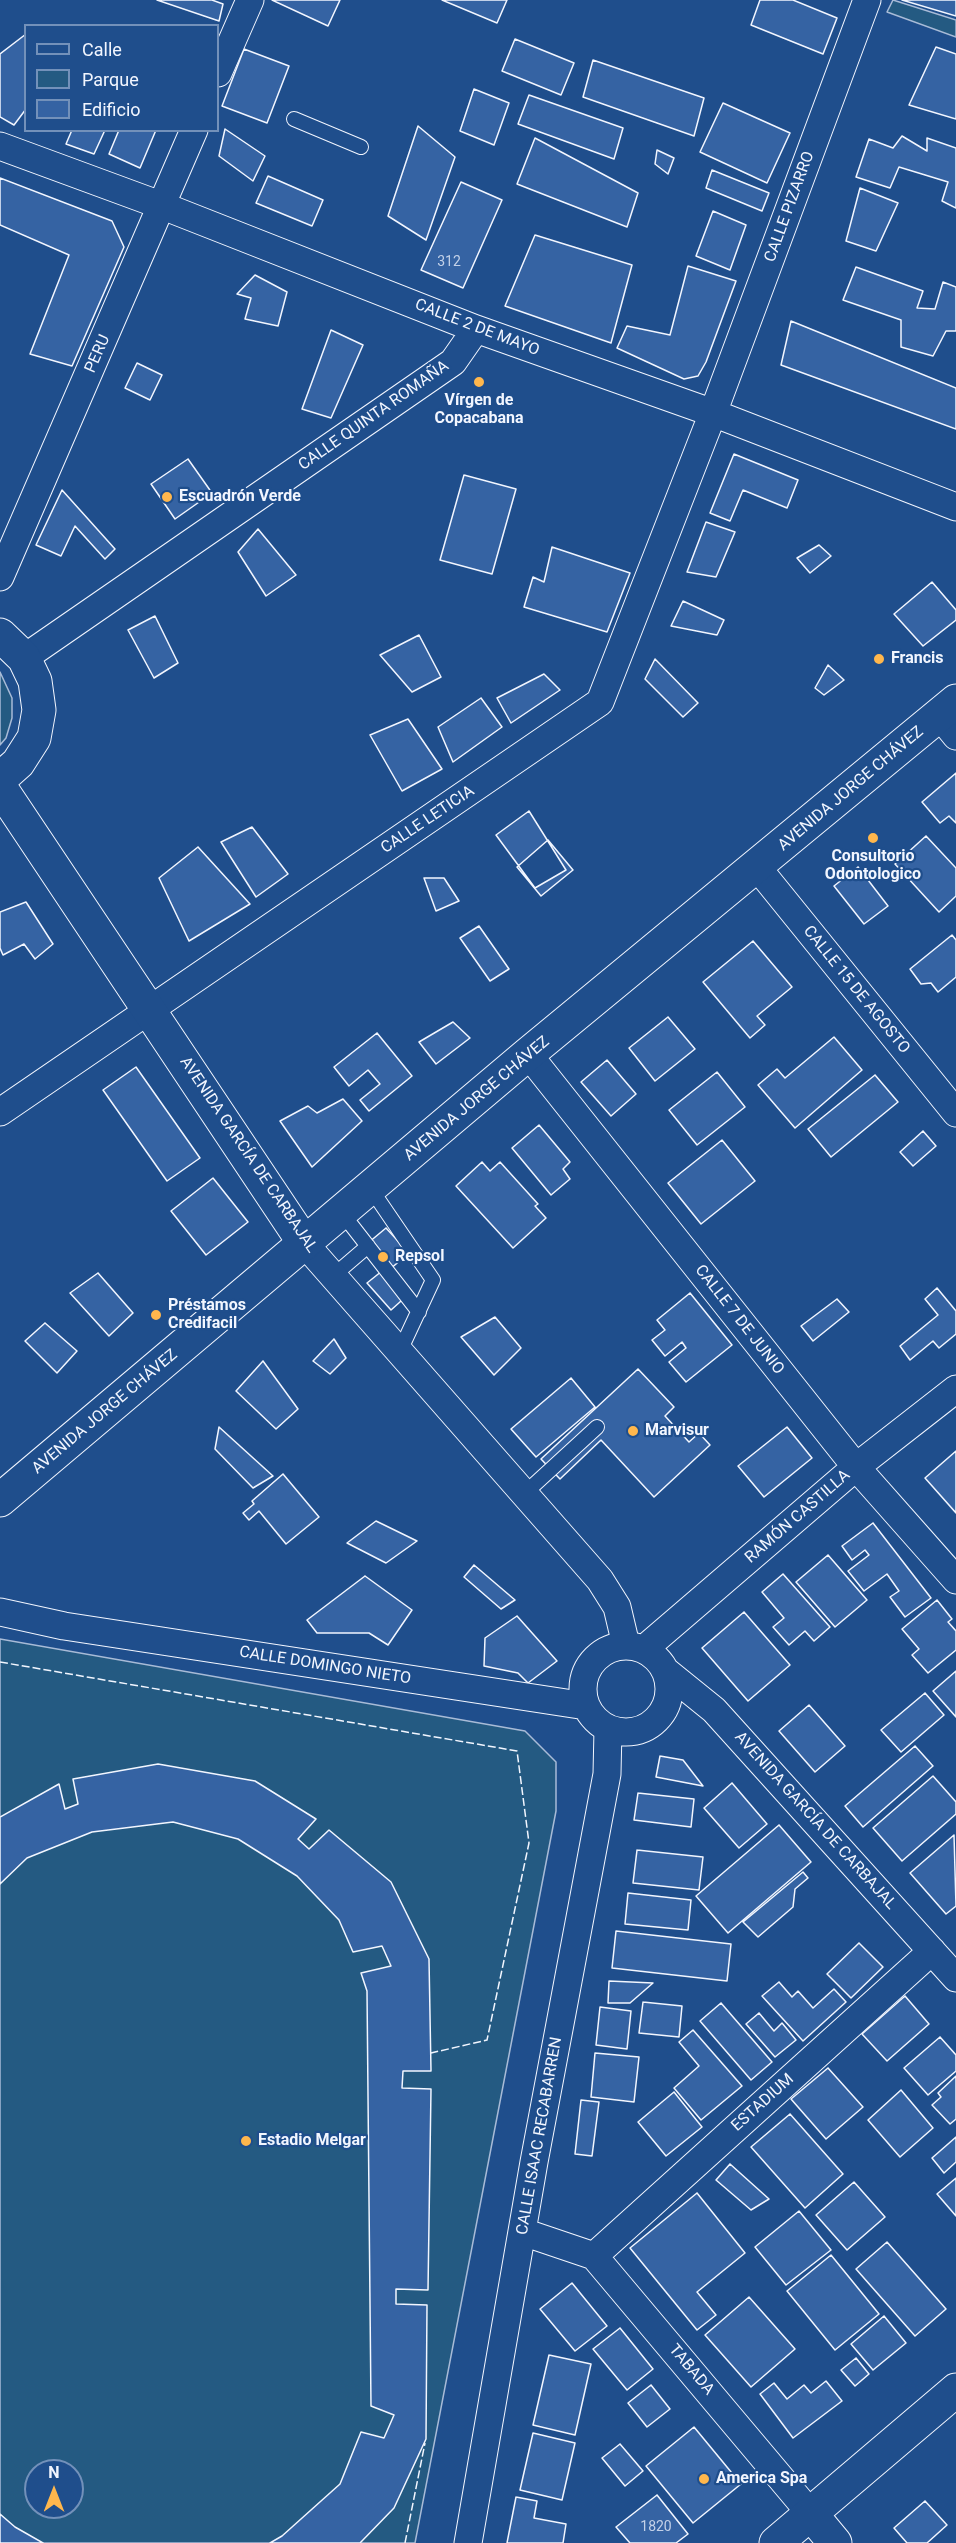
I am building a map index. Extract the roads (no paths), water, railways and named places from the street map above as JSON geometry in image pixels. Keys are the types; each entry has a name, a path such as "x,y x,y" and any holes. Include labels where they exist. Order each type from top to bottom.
{"main road":[{"path":"0,635 24,658 35,681 39,710 33,738 18,763 0,779"},
{"name":"AVENIDA JORGE CHÁVEZ","path":"0,1500 306,1244 528,1054 757,867 950,717"},
{"name":"AVENIDA GARCÍA DE CARBAJAL","path":"0,787 306,1244"},
{"path":"776,2543 956,2390"},
{"name":"TABADA","path":"811,2514 835,2543"}],"street":[{"path":"219,71 250,0"},
{"name":"CALLE PIZARRO","path":"713,413 867,0"},
{"name":"PERU","path":"0,577 193,132"},
{"name":"CALLE 2 DE MAYO","path":"0,146 163,206 476,329 713,413 956,507"},
{"name":"CALLE QUINTA ROMAÑA","path":"24,658 453,362 476,329"},
{"name":"CALLE LETICIA","path":"0,1112 600,702 713,413"},
{"name":"CALLE 15 DE AGOSTO","path":"757,867 956,1113"},
{"name":"CALLE 7 DE JUNIO","path":"528,1054 856,1467 956,1580"},
{"name":"AVENIDA GARCÍA DE CARBAJAL","path":"306,1244 600,1580 617,1606 635,1647"},
{"name":"RAMÓN CASTILLA","path":"635,1647 856,1467 956,1389"},
{"name":"CALLE DOMINGO NIETO","path":"0,1612 64,1626 586,1706"},
{"path":"635,1647 657,1658 667,1672 670,1689 666,1706 657,1720 642,1729 625,1732 608,1728 595,1719 586,1706 582,1690 585,1673 594,1658 609,1648 635,1647"},
{"name":"AVENIDA GARCÍA DE CARBAJAL","path":"667,1672 714,1710 956,1978"},
{"name":"CALLE ISAAC RECABARREN","path":"468,2543 607,1774 608,1728"},
{"name":"ESTADIUM","path":"594,2256 932,1951"},
{"path":"523,2232 594,2256"},
{"name":"TABADA","path":"594,2256 811,2514"}],"lane":[{"path":"294,119 361,147"},
{"path":"371,1189 433,1280 399,1353"},
{"path":"342,1213 418,1312"},
{"path":"333,1276 368,1246"},
{"path":"524,1494 597,1427"},
{"name":"CALLE DOMINGO NIETO","path":"0,1626 64,1626"}],"place":[{"name":"Vírgen de Copacabana","path":"479,382"},
{"name":"Escuadrón Verde","path":"167,497"},
{"name":"Francis","path":"879,659"},
{"name":"Consultorio Odontologico","path":"873,838"},
{"name":"Repsol","path":"383,1257"},
{"name":"Préstamos Credifacil","path":"156,1315"},
{"name":"Marvisur","path":"633,1431"},
{"name":"Estadio Melgar","path":"246,2141"},
{"name":"America Spa","path":"704,2479"}]}
